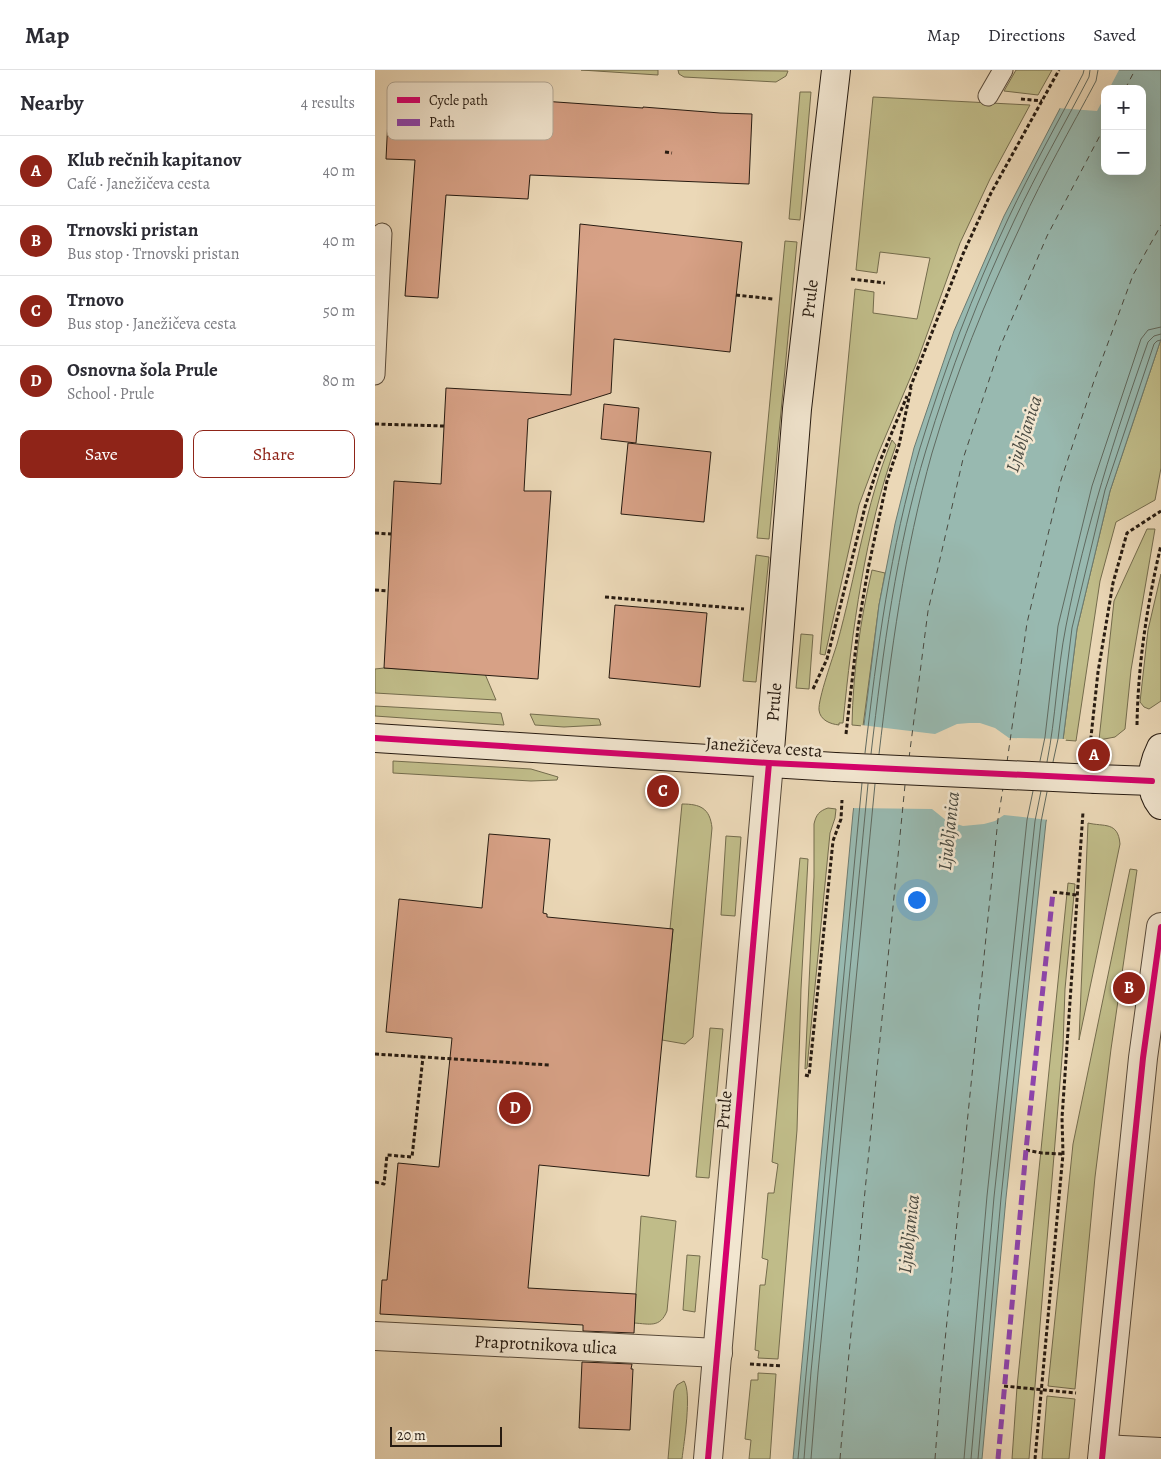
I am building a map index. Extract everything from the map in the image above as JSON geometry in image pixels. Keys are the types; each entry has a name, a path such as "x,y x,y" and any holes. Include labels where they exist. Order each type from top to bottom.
{"street":[{"name":"Prule","path":"707,1459 718,1353 769,763 797,409 836,70"},
{"name":"Janežičeva cesta","path":"375,738 835,767 1095,779 1156,793"},
{"path":"1156,793 1155,758 1161,748"},
{"path":"1161,928 1143,1058 1103,1454 1161,1452"},
{"name":"Praprotnikova ulica","path":"375,1336 718,1353"}],"lane":[{"path":"988,96 1003,70"},
{"path":"375,375 382,233"}],"path":[{"path":"813,689 827,660 865,507 878,466 911,388 963,254 991,193 1059,70"},
{"path":"1013,98 1042,101"},
{"path":"665,152 673,153"},
{"path":"851,279 885,283"},
{"path":"736,295 773,299"},
{"path":"375,424 444,426"},
{"path":"1091,731 1098,672 1113,583 1127,533 1161,512"},
{"path":"375,533 391,534"},
{"path":"1137,727 1137,689 1147,609 1161,545"},
{"path":"375,590 388,591"},
{"path":"605,597 744,609"},
{"path":"1035,1459 1063,1154 1062,1118 1081,832"},
{"path":"1053,892 1077,895"},
{"path":"375,1054 549,1065"},
{"path":"375,1182 384,1184 387,1155 412,1157 423,1057"},
{"path":"1026,1150 1063,1154"},
{"path":"747,1364 782,1366"},
{"path":"1004,1386 1077,1393"}],"shaded area":[{"path":"581,70 658,70 658,75"},
{"path":"678,70 788,71 786,76 776,82 684,77 679,74"},
{"path":"1016,70 1052,70 1038,95 1004,91"},
{"path":"800,92 811,92 800,220 789,219"},
{"path":"873,97 1030,105 990,179 960,243 917,362 878,454 859,505 825,655 820,654 855,289 874,292 873,313 917,319 930,258 880,252 877,273 856,270"},
{"path":"785,241 797,242 769,539 757,538"},
{"path":"1161,339 1161,468 1155,500 1116,522 1100,581 1076,741 1063,740 1077,629 1110,491"},
{"path":"892,440 896,445 885,478 868,546 856,617 843,723 839,723 839,725 826,721 821,716 819,705 844,618 861,541 875,490"},
{"path":"1147,529 1155,529 1131,670 1125,729 1115,737 1099,740 1114,601"},
{"path":"756,555 769,557 756,682 743,681"},
{"path":"872,570 885,573 863,726 852,725 858,647"},
{"path":"1161,574 1161,701 1149,709 1140,702 1148,630"},
{"path":"801,634 813,635 809,689 796,688"},
{"path":"375,669 485,674 496,700 375,693"},
{"path":"375,706 501,713 504,725 375,716"},
{"path":"530,714 599,719 601,725 564,727 535,725"},
{"path":"393,761 531,769 558,777 557,780 531,781 393,773"},
{"path":"682,804 703,808 709,816 712,828 693,1037 685,1044 662,1040 673,929 670,929"},
{"path":"828,808 836,809 830,833 807,1068 805,1069 814,877 814,824 818,814"},
{"path":"1088,823 1113,828 1119,837 1120,844 1079,1040"},
{"path":"726,836 741,837 735,916 721,915"},
{"path":"800,858 808,859 801,989 797,1130 778,1359 758,1358 759,1351 755,1350 760,1285 765,1285 768,1260 762,1258 768,1193 774,1193 778,1164 772,1162"},
{"path":"1130,869 1137,870 1095,1177 1075,1389 1048,1386 1073,1144"},
{"path":"1068,883 1075,884 1065,989 1063,1046 1029,1459 1012,1459 1017,1387"},
{"path":"710,1028 723,1029 709,1178 696,1177"},
{"path":"641,1216 676,1221 667,1311 658,1323 654,1324 634,1323"},
{"path":"687,1255 700,1256 695,1312 683,1310"},
{"path":"758,1373 776,1374 770,1459 749,1459 751,1440 745,1439 751,1380 758,1380"},
{"path":"684,1381 687,1406 682,1459 668,1459 674,1391 677,1385"},
{"path":"1047,1396 1075,1399 1069,1459 1042,1459"}],"water":[{"name":"Ljubljanica","path":"1080,70 1161,70 1161,339 1110,491 1077,629 1063,740 1046,822 1006,1198 982,1459 793,1459 853,813 879,605 895,524 914,448 954,331 1004,216"}],"pier":[{"path":"1077,70 1119,70 1111,85 1101,85 1101,104 1097,111 1057,108"},
{"path":"980,723 995,728 1009,738 1066,739 1049,820 1004,815 995,821 984,824 963,826 947,821 932,809 851,808 861,725 935,734 957,724"}],"building":[{"path":"553,102 752,114 749,184 530,175 528,199 446,195 438,298 405,296 415,160 386,159 387,139 553,140"},
{"path":"580,224 742,242 730,352 614,339 611,393 528,419 524,491 551,491 538,679 384,668 394,481 441,484 446,388 571,395"},
{"path":"604,404 639,408 636,443 601,439"},
{"path":"628,443 711,452 704,522 621,514"},
{"path":"615,605 707,613 700,687 609,678"},
{"path":"489,834 550,839 543,913 547,914 547,917 673,929 649,1176 539,1165 528,1288 636,1294 634,1333 583,1331 583,1325 380,1314 382,1280 387,1280 398,1163 439,1167 452,1038 386,1032 399,899 482,908"},
{"path":"582,1362 632,1364 630,1430 579,1428"}],"ferry route":[{"path":"1127,85 1135,70"},
{"path":"909,758 928,611 963,459 1000,347 1047,236 1103,130"},
{"path":"1007,762 1027,623 1061,480 1094,381 1133,275 1161,225"},
{"path":"840,1459 905,785"},
{"path":"935,1459 941,1380 998,819 1003,788"}],"marked path":[{"path":"998,1459 1026,1150 1053,892"}],"cycle path":[{"path":"375,738 769,763 1152,781"},
{"path":"708,1459 769,763"},
{"path":"1102,1459 1143,1058 1161,927"}],"place":[{"name":"Klub rečnih kapitanov","path":"1094,755"},
{"name":"Trnovo","path":"663,791"},
{"name":"Trnovski pristan","path":"1129,988"},
{"name":"Osnovna šola Prule","path":"515,1108"}]}
